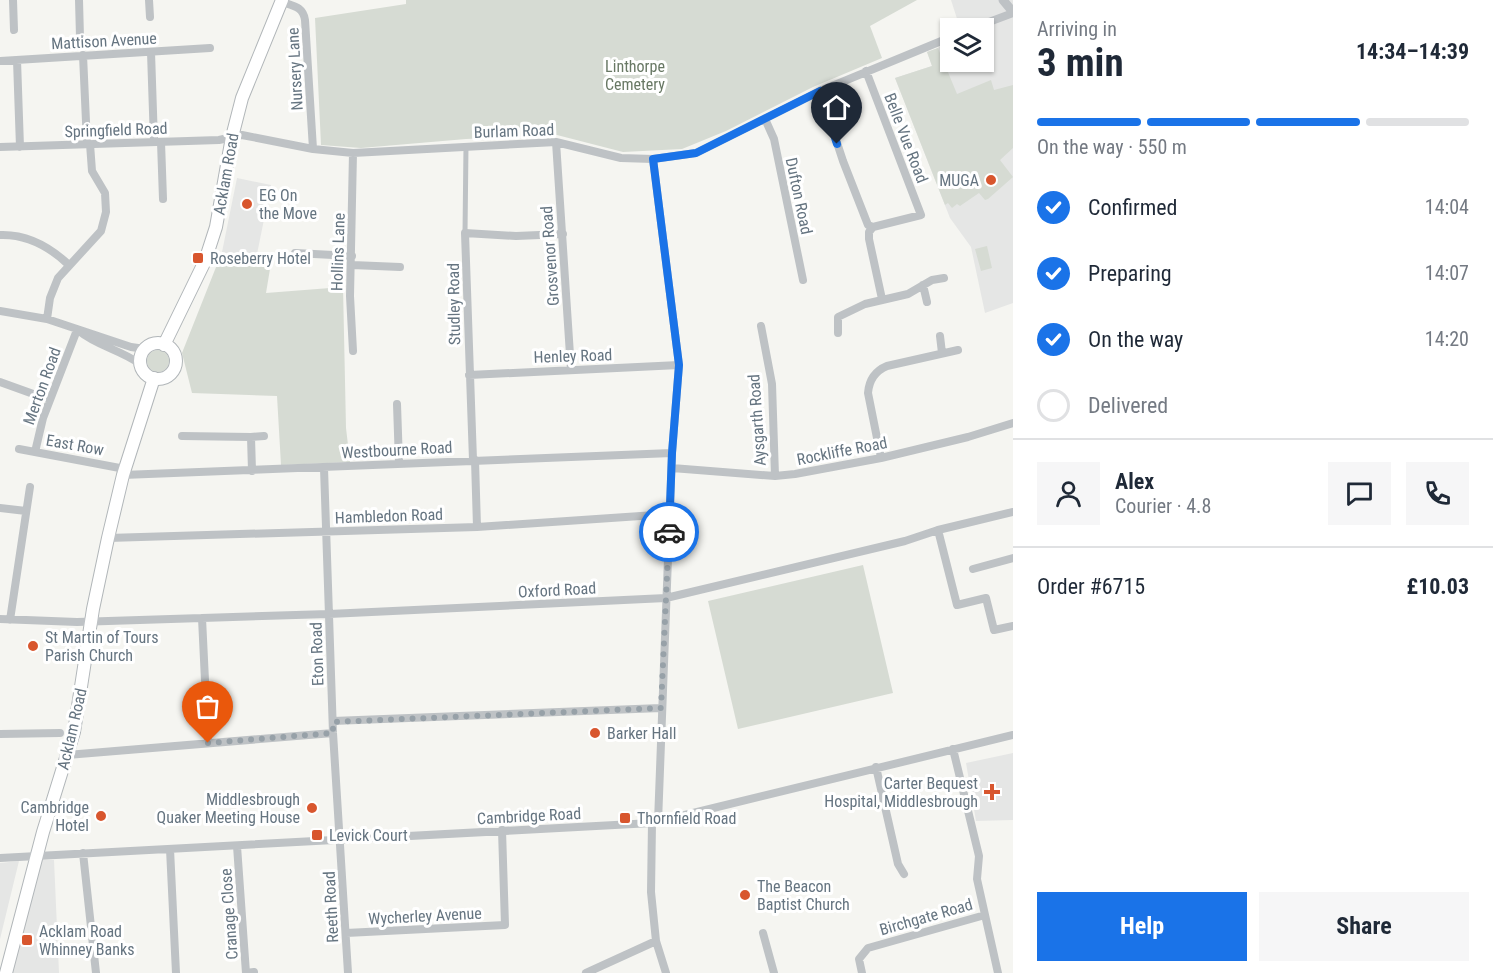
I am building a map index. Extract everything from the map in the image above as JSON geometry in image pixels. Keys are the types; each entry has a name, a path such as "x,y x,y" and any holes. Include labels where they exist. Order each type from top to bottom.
{"main road":[{"name":"Acklam Road","path":"164,345 201,271 215,232 232,137 248,81 282,1"},
{"path":"154,344 164,345 173,352 174,369 165,377 154,378 145,373 140,364 140,358 145,349 154,344"},
{"name":"Acklam Road","path":"6,973 37,855 67,755 80,701 91,621 108,538 124,472 154,378"}],"street":[{"path":"13,0 14,30"},
{"path":"79,0 80,37"},
{"path":"149,0 150,17"},
{"path":"994,20 1013,13 1003,0"},
{"name":"Nursery Lane","path":"282,1 304,12 313,149"},
{"name":"Burlam Road","path":"232,137 242,135 313,149 353,153 556,142 621,158 653,159 696,153 820,91 940,42"},
{"name":"Mattison Avenue","path":"0,61 210,48"},
{"path":"151,52 163,199"},
{"path":"47,319 58,278 101,231 104,221 105,193 90,165 83,55"},
{"path":"17,60 20,147"},
{"name":"Belle Vue Road","path":"866,71 921,215 873,227"},
{"path":"820,91 846,170 868,225 873,227 869,232 869,239 882,299"},
{"name":"Dufton Road","path":"765,119 774,139 803,280"},
{"name":"Springfield Road","path":"0,147 158,142 232,137"},
{"name":"Grosvenor Road","path":"556,142 571,370"},
{"name":"Studley Road","path":"466,146 465,233 469,375 477,526"},
{"name":"Hollins Lane","path":"353,153 350,298 353,351"},
{"path":"653,159 679,365 672,453 651,892 656,941 666,973"},
{"path":"465,233 516,236 563,234"},
{"path":"0,235 30,239 60,256 69,265"},
{"path":"295,253 352,256"},
{"path":"352,265 400,267"},
{"path":"838,333 834,314 882,299 908,294 932,280 944,278"},
{"path":"923,285 927,302"},
{"path":"0,311 47,319 131,347 145,349"},
{"name":"Aysgarth Road","path":"760,326 771,384 775,476"},
{"path":"77,330 89,339 127,354 140,364"},
{"name":"Merton Road","path":"35,452 38,433 77,330"},
{"path":"940,336 942,353"},
{"path":"881,458 868,393 869,384 878,369 958,350"},
{"name":"Henley Road","path":"469,375 679,365"},
{"path":"0,382 50,400"},
{"path":"398,404 399,463"},
{"name":"Rockliffe Road","path":"672,468 775,476 819,471 968,437 1013,423"},
{"path":"182,436 264,436"},
{"path":"251,437 252,471"},
{"name":"East Row","path":"19,449 124,472"},
{"name":"Westbourne Road","path":"124,472 252,471 672,453"},
{"name":"Eton Road","path":"324,468 333,733 340,839"},
{"path":"10,620 30,487"},
{"path":"0,508 26,511"},
{"name":"Oxford Road","path":"0,619 91,621 329,614 666,598 905,541 938,530 1013,512"},
{"name":"Hambledon Road","path":"108,538 477,526 670,514"},
{"path":"938,530 957,605 986,598 994,630 1013,626"},
{"path":"973,569 1013,558"},
{"path":"202,618 208,743"},
{"path":"333,722 661,708"},
{"path":"0,734 55,730"},
{"path":"67,755 333,733"},
{"name":"Cambridge Road","path":"0,858 655,822 1013,735"},
{"path":"953,749 979,856 977,879 998,973"},
{"path":"876,767 898,864 904,874"},
{"name":"Wycherley Avenue","path":"346,933 505,925 502,830"},
{"name":"Reeth Road","path":"340,839 348,973"},
{"name":"Cranage Close","path":"237,846 246,973 254,972"},
{"path":"170,849 176,973"},
{"path":"83,853 96,973"},
{"name":"Birchgate Road","path":"862,973 859,959 868,948 985,915"},
{"path":"763,933 774,973"},
{"path":"586,973 656,941"}],"shaded area":[{"path":"951,0 1013,0 1013,303 985,313 971,247 950,218 895,78 932,66 927,52 940,46 940,72 994,72 994,18 957,18"},
{"path":"237,178 271,185 256,259 222,252"},
{"name":"Carter Bequest Hospital, Middlesbrough","path":"1013,753 1013,820 976,821 966,763"},
{"path":"41,860 54,860 59,973 12,973"},
{"path":"19,861 0,939 0,863"}],"green space":[{"name":"Linthorpe Cemetery","path":"406,0 917,0 870,26 882,58 813,87 726,131 682,149 623,152 557,135 466,139 361,148 321,145 315,18 406,4"},
{"path":"938,48 940,72 948,72 957,94 991,80 994,90 1013,85 1013,148 1000,160 1013,177 988,199 985,200 979,193 960,206 957,204 952,208 948,203 945,205 895,78 932,66 927,52"},
{"path":"987,246 992,268 981,271 975,249"},
{"path":"222,252 271,263 266,293 343,287 346,428 350,462 281,465 277,396 192,393 182,353"},
{"path":"158,350 166,353 169,361 166,369 158,372 150,369 147,361 150,353"},
{"path":"863,565 893,693 738,729 708,601"}],"way so far":[{"path":"208,743 333,733 333,722 661,708 669,532"}],"place":[{"name":"MUGA","path":"991,180"},
{"name":"EG On the Move","path":"247,204"},
{"name":"Roseberry Hotel","path":"198,258"},
{"name":"St Martin of Tours Parish Church","path":"33,646"},
{"name":"Barker Hall","path":"595,733"},
{"name":"Carter Bequest Hospital, Middlesbrough","path":"992,792"},
{"name":"Middlesbrough Quaker Meeting House","path":"312,808"},
{"name":"Cambridge Hotel","path":"101,816"},
{"name":"Thornfield Road","path":"625,818"},
{"name":"Levick Court","path":"317,835"},
{"name":"The Beacon Baptist Church","path":"745,895"},
{"name":"Acklam Road Whinney Banks","path":"27,940"}],"route":[{"path":"669,532 679,365 653,159 696,153 820,91 837,144"}]}
